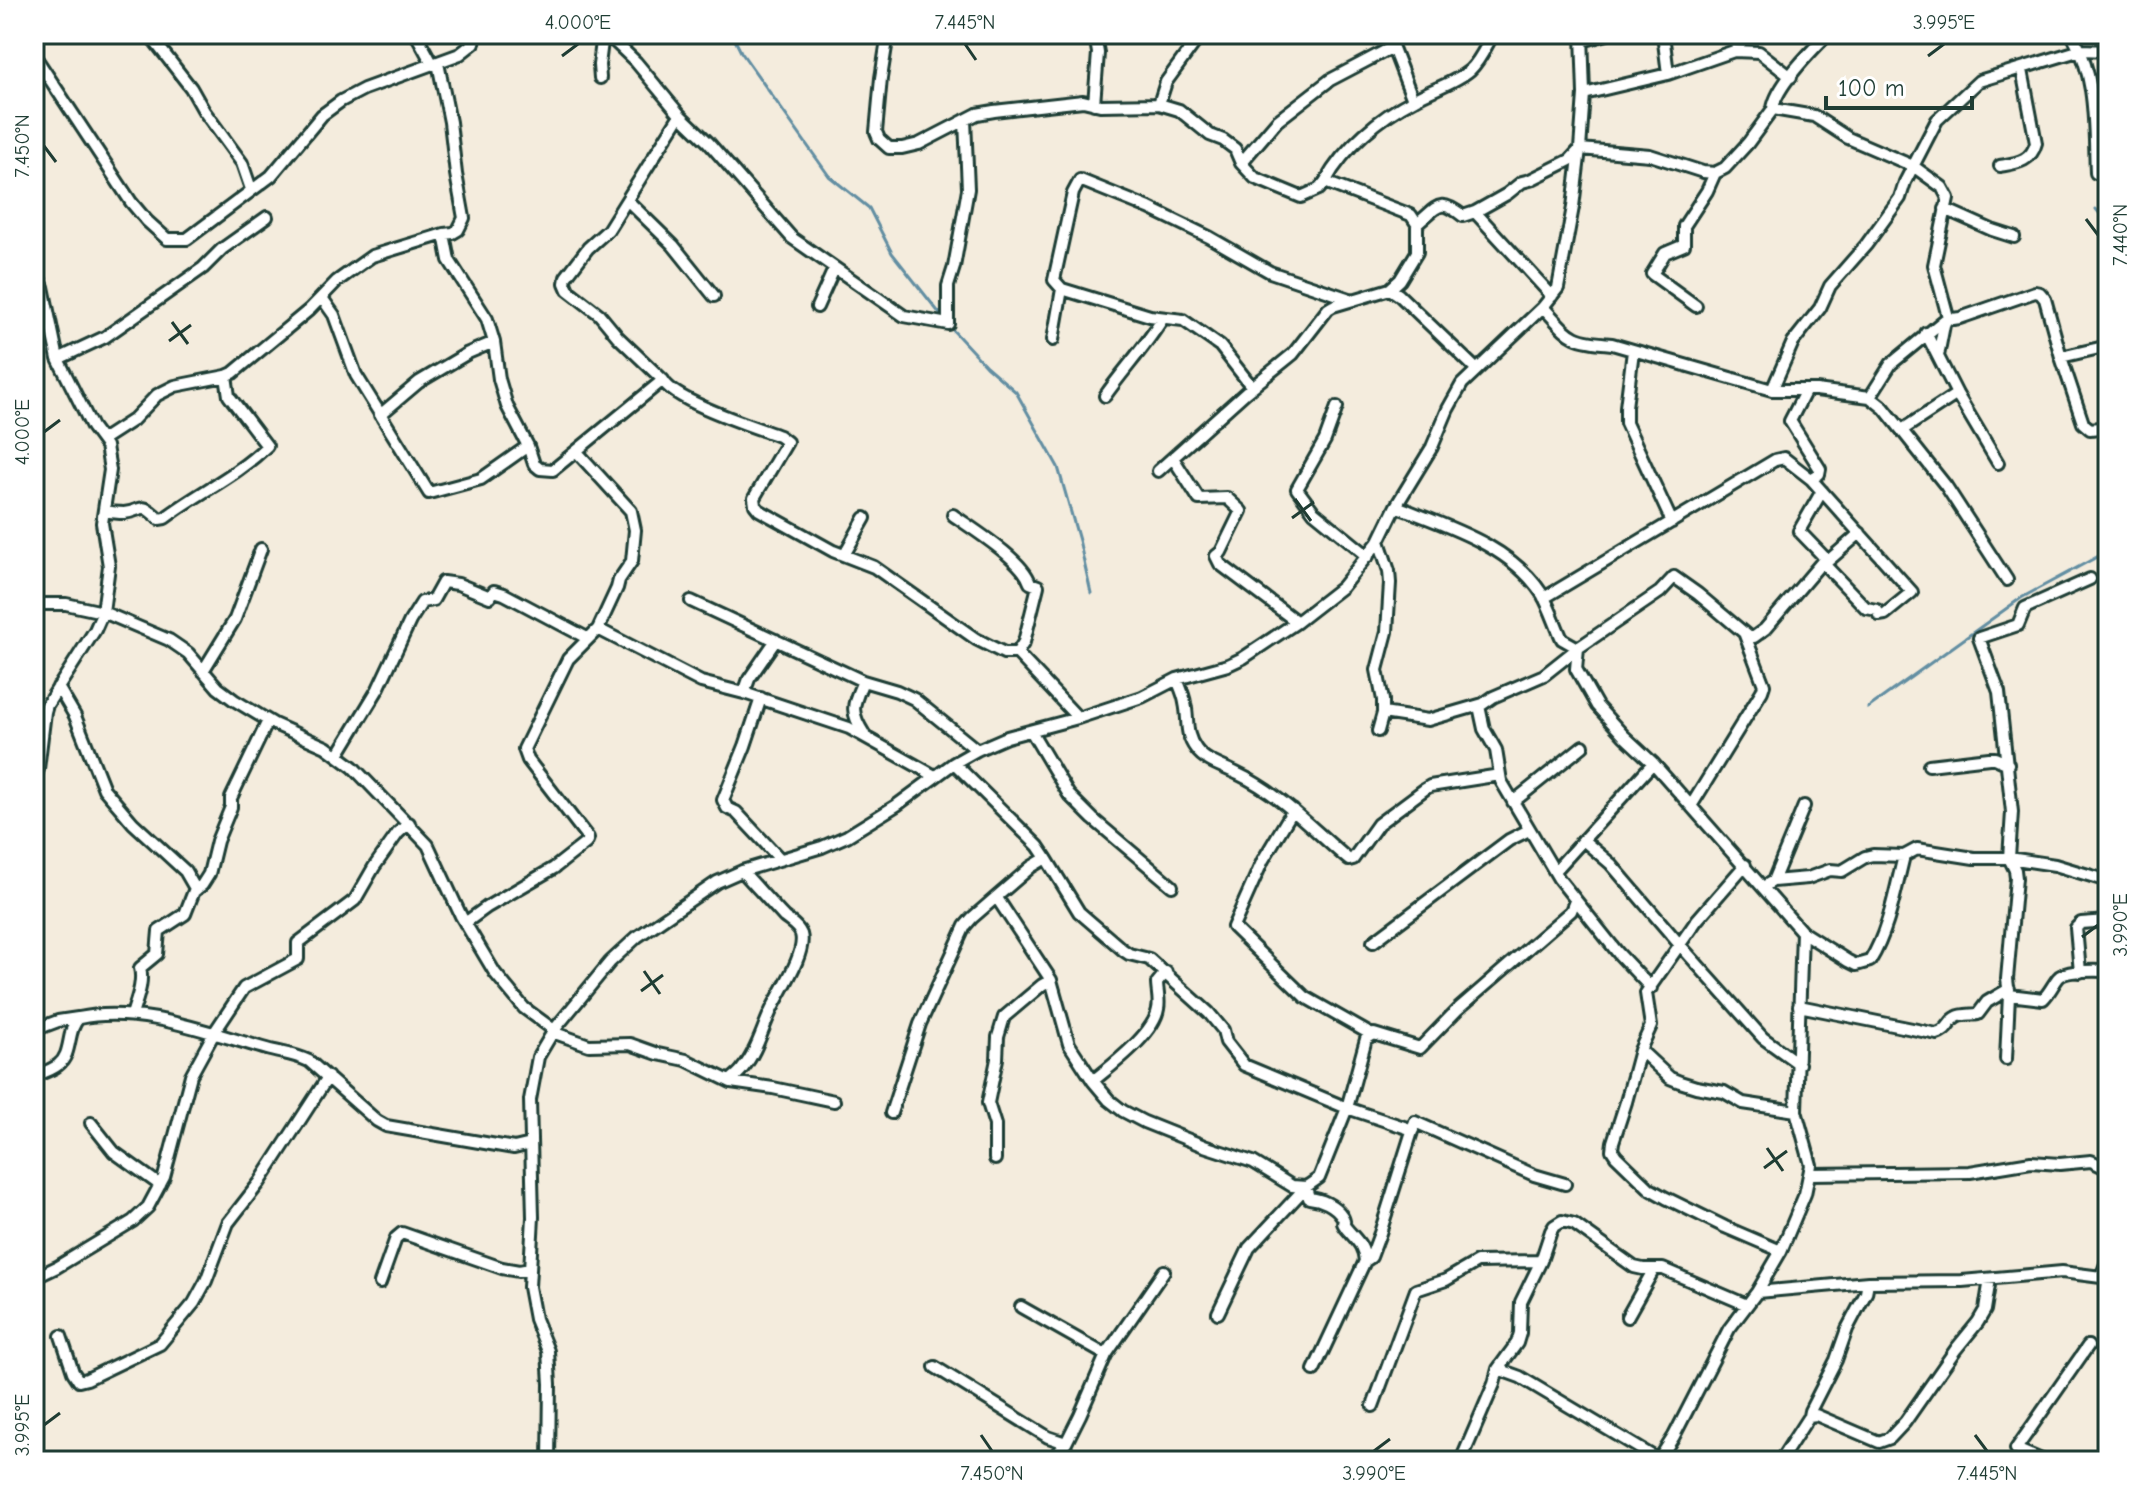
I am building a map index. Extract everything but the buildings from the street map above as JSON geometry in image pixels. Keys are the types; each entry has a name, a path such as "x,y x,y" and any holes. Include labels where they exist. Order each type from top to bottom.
{"street":[{"path":"149,34 191,88 242,163 251,189"},
{"path":"102,440 133,420 157,395 175,386 233,373 322,298 337,281 372,256 458,230 464,218 450,122 436,64 416,34"},
{"path":"34,55 131,202 167,239 187,239 271,176 332,107 379,83 469,49 476,34"},
{"path":"888,34 876,132 884,145 894,149 919,144 977,114 994,111 1083,101 1094,104 1159,104 1179,110 1210,135 1235,149 1241,163 1255,178 1301,197 1319,189 1336,163 1381,119 1468,72 1493,34"},
{"path":"1094,104 1096,41 1100,34"},
{"path":"1159,104 1166,82 1201,34"},
{"path":"549,1461 548,1351 535,1319 529,1287 533,1217 530,1100 538,1057 553,1031 610,962 637,937 717,882 847,836 897,805 954,763 1007,737 1142,697 1177,679 1243,658 1342,587 1379,541 1432,447 1462,384 1543,307 1560,281 1580,149 1584,94 1582,37 1607,34"},
{"path":"1663,34 1668,74"},
{"path":"1580,149 1650,155 1715,173 1725,168 1773,109 1782,85 1791,77 1816,38 1828,34"},
{"path":"2072,34 2087,65 2096,173"},
{"path":"600,78 603,36 612,39 636,62 788,235 904,316 948,324 948,286 968,189 965,120"},
{"path":"1241,163 1277,121 1330,80 1389,49 1391,39"},
{"path":"1391,39 1413,100"},
{"path":"1772,390 1793,342 1820,308 1830,286 1866,245 1900,198 1933,124 1979,81 2081,50 2108,51"},
{"path":"1584,94 1668,74 1734,51 1759,52 1791,77"},
{"path":"2000,166 2028,159 2034,153 2036,143 2022,70"},
{"path":"1773,109 1814,116 1848,138 1913,166 1947,194 1934,265 1948,317 1938,356"},
{"path":"680,115 608,230 588,248 566,277 568,290 599,314 663,380 667,388 711,411 779,436 787,442 754,498 759,510 880,571 970,636 1004,653 1017,653 1078,718"},
{"path":"1417,224 1441,205 1453,208 1463,216 1475,212 1522,182 1570,160 1580,149"},
{"path":"1696,306 1652,274 1665,253 1684,245 1684,226 1715,173"},
{"path":"1252,387 1220,346 1183,320 1163,318 1062,289 1054,280 1073,193 1080,180 1209,237 1270,272 1353,300"},
{"path":"1158,471 1293,354 1328,309 1390,289 1400,280 1417,252 1417,224 1411,215 1325,182"},
{"path":"627,200 673,245 714,296"},
{"path":"1945,209 2014,237"},
{"path":"1475,212 1552,296"},
{"path":"58,359 105,337 203,268 222,249 267,217"},
{"path":"444,234 449,260 487,319 507,406 534,464 540,469 553,470 663,380"},
{"path":"34,267 43,287 58,359 109,454 110,470 102,523 109,566 103,612 45,712 34,780"},
{"path":"817,307 834,269"},
{"path":"34,297 43,287"},
{"path":"1053,340 1062,289"},
{"path":"1390,289 1476,369"},
{"path":"1948,317 1960,318 2035,292 2040,293 2045,299 2083,423 2090,429 2108,427"},
{"path":"322,298 334,315 356,375 429,493 481,479 528,446"},
{"path":"1543,307 1572,337 1585,343 1612,344 1772,390 1806,390 1870,397 1884,408 1946,486 2007,580"},
{"path":"1870,397 1891,364 1948,317"},
{"path":"1105,396 1163,318"},
{"path":"1926,333 1957,394 1998,463"},
{"path":"380,415 419,382 468,353 494,342"},
{"path":"2061,357 2108,346"},
{"path":"1633,351 1626,423 1672,522"},
{"path":"104,511 127,513 144,507 159,519 165,518 252,461 267,446 229,396 226,376"},
{"path":"1806,390 1790,421 1820,469 1819,474 1811,479"},
{"path":"1902,430 1957,394"},
{"path":"1337,407 1325,440 1297,489 1314,512 1368,556"},
{"path":"465,923 554,868 586,843 588,838 528,760 524,749 568,659 598,629 619,580 632,561 634,524 631,511 577,452"},
{"path":"1173,458 1199,499 1227,498 1241,511 1221,552 1216,556 1220,564 1297,622"},
{"path":"1544,598 1775,460 1784,458 1811,479 1822,491 1860,533 1876,553 1912,592 1885,614 1879,615 1877,610 1866,608 1799,531 1822,491"},
{"path":"1396,506 1483,543 1514,563 1532,580 1544,598 1562,639 1578,648"},
{"path":"953,515 992,543 1027,573 1030,583 1038,586 1024,642 1017,653"},
{"path":"844,555 865,518"},
{"path":"1745,635 1754,637 1765,629 1825,561 1860,533"},
{"path":"1378,731 1383,700 1377,670 1387,632 1390,583 1379,541"},
{"path":"203,671 235,619 261,549"},
{"path":"1383,713 1428,720 1479,706 1544,675 1660,592 1674,577 1745,635 1764,685 1691,806"},
{"path":"2006,1059 2007,979 2016,878 2009,858 2012,812 1999,692 1979,638 2018,625 2025,608 2090,579"},
{"path":"338,755 378,689 416,611 422,602 433,600 443,582 458,584 490,597 494,591 504,594 587,638"},
{"path":"691,601 863,681 914,699 977,750"},
{"path":"34,604 66,604 103,612 178,645 218,688 234,700 268,721 326,747 353,767 428,845 465,923 495,973 524,1008 553,1031 589,1045 630,1044 686,1060 730,1081 834,1101"},
{"path":"598,629 701,682 761,698 864,735 935,776"},
{"path":"744,693 749,679 776,640"},
{"path":"1578,648 1576,669 1597,706 1745,865 1768,884 1802,932 1856,965 1870,961 1877,950 1904,856"},
{"path":"1177,679 1186,706 1186,726 1195,748 1202,756 1257,782 1349,860 1353,859 1378,824 1430,786 1500,775"},
{"path":"863,681 852,710 864,735"},
{"path":"58,687 75,716 104,789 133,823 185,871 196,890"},
{"path":"761,698 723,800 727,808 736,812 780,859"},
{"path":"1479,706 1484,729 1496,750 1501,781 1529,830 1575,901 1651,988"},
{"path":"132,1015 141,983 140,968 157,954 159,931 185,914 196,890 209,874 217,841 231,807 231,798 268,721"},
{"path":"1031,731 1069,795 1172,886"},
{"path":"1513,802 1583,746"},
{"path":"1929,765 1989,758 2008,764"},
{"path":"954,763 1038,846 1079,912 1123,950 1149,959 1166,972 1209,1013 1244,1065 1347,1108 1413,1130"},
{"path":"1555,871 1653,763"},
{"path":"1768,884 1804,806"},
{"path":"1293,810 1263,860 1233,927 1305,997 1372,1035 1420,1048 1468,1000 1571,911 1575,901"},
{"path":"34,1278 133,1221 148,1207 164,1177 191,1075 244,988 294,963 299,957 298,943 355,900 374,867 409,823"},
{"path":"1373,942 1509,840 1529,830"},
{"path":"1583,840 1611,864 1763,1038 1799,1064"},
{"path":"1768,884 1808,878 1830,870 1842,871 1865,857 1904,856 1917,849 2055,865 2108,881"},
{"path":"891,1113 920,1024 965,926 1031,867 1046,858"},
{"path":"1745,865 1697,920 1646,993 1651,1026 1640,1050 1612,1150 1650,1189 1781,1251"},
{"path":"730,1081 749,1060 791,973 802,939 800,929 742,871"},
{"path":"997,898 1051,980 1069,1044 1093,1081 1116,1105 1144,1122 1253,1162 1292,1186 1306,1187"},
{"path":"2080,972 2076,928 2081,923 2108,921"},
{"path":"1498,1369 1520,1377 1658,1460 1674,1436 1729,1329 1757,1292 1781,1251 1805,1194 1811,1165 1796,1111 1802,932"},
{"path":"1799,1006 1937,1034 1946,1031 1959,1016 1978,1014 1987,1002 2009,992 2043,999 2051,992 2060,975 2066,972 2108,971"},
{"path":"1093,1081 1137,1045 1158,1009 1157,983 1166,972"},
{"path":"995,1159 995,1125 988,1103 1004,1017 1051,980"},
{"path":"34,1030 58,1021 132,1015 214,1033 298,1055 386,1126 514,1148 531,1144"},
{"path":"34,1076 62,1062 73,1026 79,1018"},
{"path":"1218,1313 1249,1248 1306,1187 1319,1178 1347,1108 1363,1045 1372,1035"},
{"path":"1640,1050 1670,1078 1680,1082 1724,1092 1743,1103 1796,1111"},
{"path":"61,1336 79,1381 160,1344 194,1303 228,1223 260,1182 328,1077"},
{"path":"1314,1370 1365,1261 1371,1257 1415,1122 1534,1175 1565,1184"},
{"path":"91,1123 114,1152 160,1185"},
{"path":"1810,1174 1970,1172 2031,1162 2060,1164 2091,1161 2108,1169"},
{"path":"1306,1187 1309,1198 1328,1204 1342,1216 1345,1227 1361,1243 1365,1261"},
{"path":"1463,1456 1498,1369 1517,1343 1521,1302 1554,1226 1562,1221 1574,1224 1634,1267 1663,1269 1747,1305"},
{"path":"380,1283 396,1238 402,1233 511,1270 530,1269"},
{"path":"1757,1292 1868,1282 1962,1281 2062,1272 2104,1279 2108,1259"},
{"path":"1373,1406 1416,1290 1446,1280 1477,1262 1541,1261"},
{"path":"1627,1317 1654,1269"},
{"path":"1050,1461 1066,1443 1106,1355 1164,1271"},
{"path":"1809,1416 1816,1415 1876,1442 1890,1438 1978,1322 1985,1310 1990,1279"},
{"path":"1780,1461 1809,1416 1866,1293 1868,1282"},
{"path":"1021,1307 1106,1355"},
{"path":"2044,1461 2016,1449 2088,1346"},
{"path":"935,1367 1048,1437 1066,1443"}],"waterway":[{"path":"732,34 741,52 829,176 869,208 892,253 944,319"},
{"path":"2096,209 2108,224"},
{"path":"948,325 986,366 1016,392 1058,467 1091,593"},
{"path":"1868,708 2021,598 2108,551"}]}
